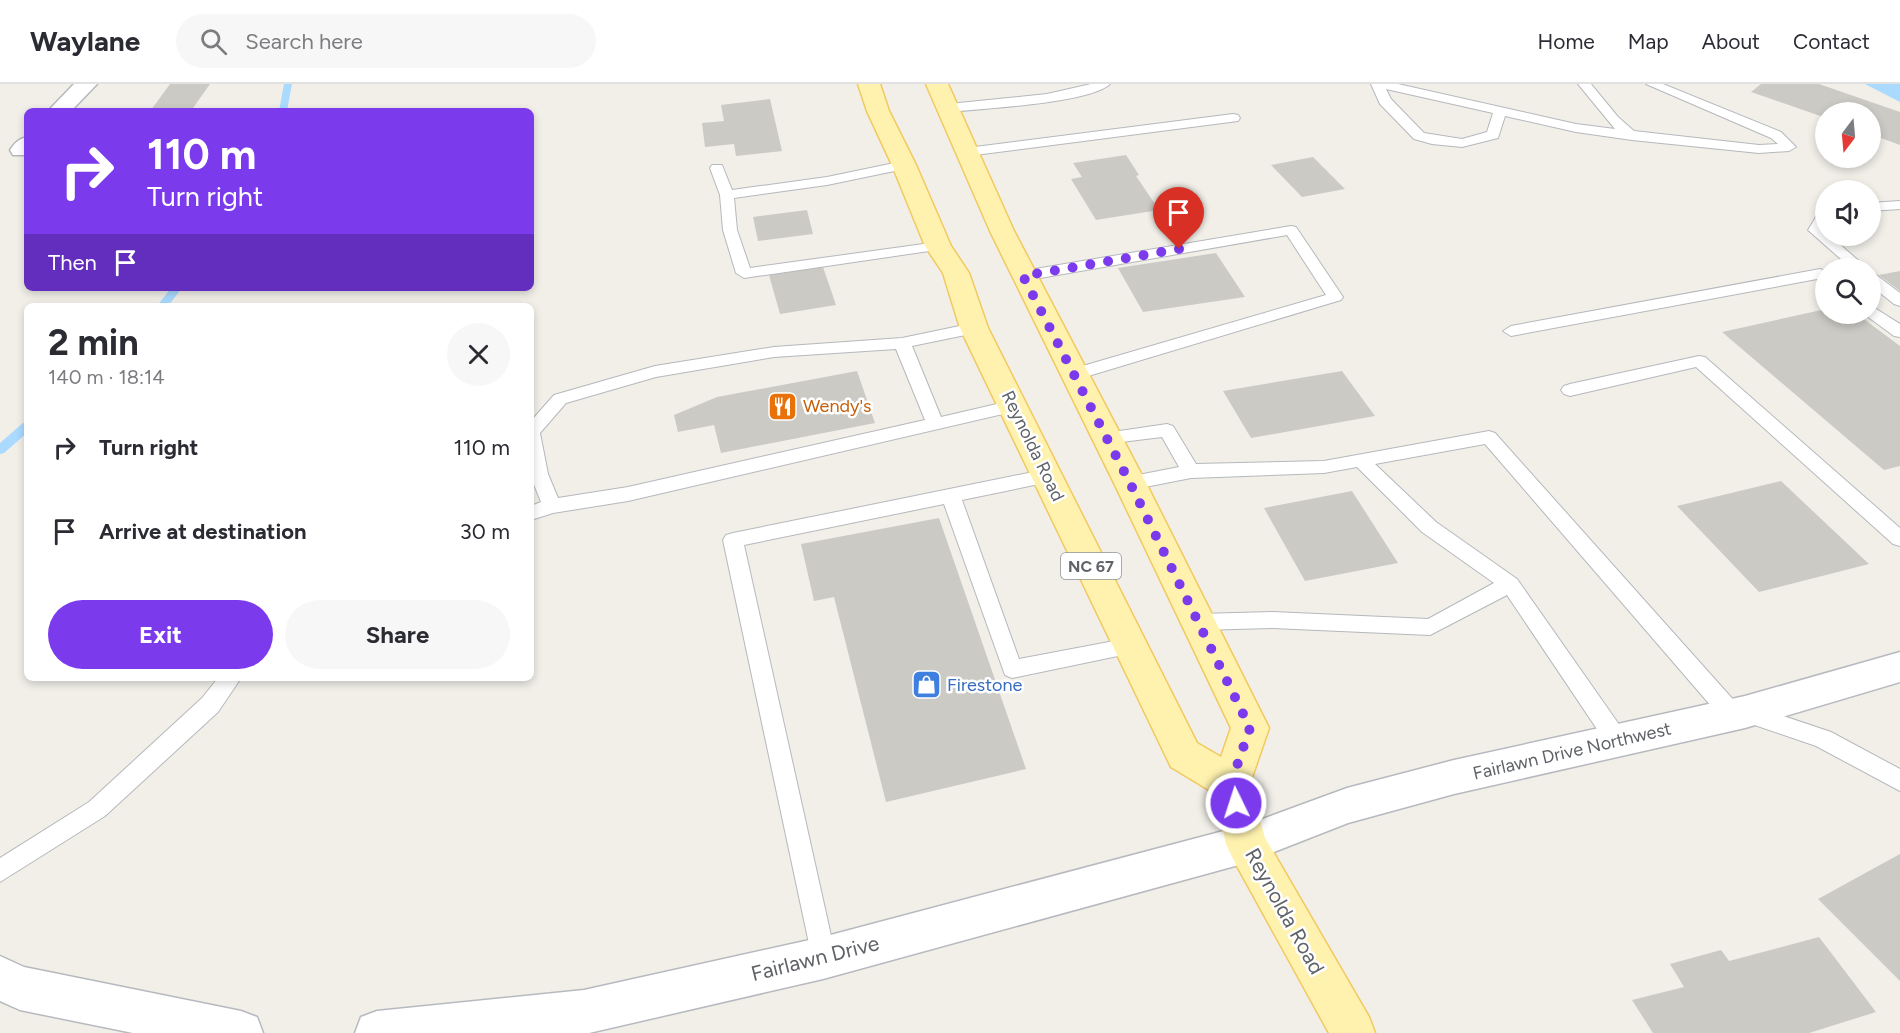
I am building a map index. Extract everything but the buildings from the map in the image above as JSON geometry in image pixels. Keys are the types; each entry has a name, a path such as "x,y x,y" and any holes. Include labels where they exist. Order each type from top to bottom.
{"main road":[{"path":"62,108 86,84"},
{"name":"Reynolda Road","path":"869,84 878,111 904,165 938,246 956,273 974,328 1184,755 1231,783 1246,844 1353,1033"},
{"path":"937,84 1023,276 1130,483 1250,728 1231,783"},
{"name":"Fairlawn Drive Northwest","path":"1246,844 1347,807 1454,777 1739,713 1900,667"},
{"name":"Fairlawn Drive","path":"395,1033 584,1012 823,958 1246,844"},
{"path":"0,978 20,988 241,1033"}],"lane":[{"path":"949,108 1054,96 1104,84"},
{"path":"1379,84 1385,101 1419,136 1432,140 1462,143 1493,135 1500,112"},
{"path":"1379,84 1456,99 1500,112 1576,128 1760,149 1789,147 1776,135 1652,84"},
{"path":"1584,84 1613,120 1632,136"},
{"path":"967,152 1233,118"},
{"path":"727,195 827,182 904,165"},
{"path":"717,168 727,195 730,230 744,273 938,246"},
{"path":"1881,206 1900,205"},
{"path":"1023,276 1291,230 1335,297 1075,374"},
{"path":"1834,246 1848,258"},
{"path":"1511,331 1815,275"},
{"path":"1881,286 1900,300"},
{"path":"1881,318 1900,332"},
{"path":"534,429 560,399 656,372 774,352 902,343 974,328"},
{"path":"902,343 935,424"},
{"path":"1570,390 1699,361 1900,539"},
{"path":"534,512 552,506 628,494 1014,406"},
{"path":"1105,438 1167,430 1191,471"},
{"path":"1130,483 1191,471 1324,467 1489,437 1739,713 1823,739 1900,781"},
{"path":"534,448 539,474 552,506"},
{"path":"1360,460 1429,526 1510,584 1617,740"},
{"path":"823,958 733,540 1048,476"},
{"path":"951,496 1012,669 1130,646"},
{"path":"1199,622 1273,620 1430,627 1510,584"},
{"path":"0,871 97,809 210,705 228,681"}],"water":[{"path":"1865,84 1900,84 1900,102"}],"waterway":[{"path":"284,108 288,84"},
{"path":"164,303 174,291"},
{"path":"0,450 24,429"}],"place":[{"name":"Wendy's","path":"782,406"},
{"name":"Firestone","path":"926,685"}],"route":[{"path":"1179,249 1023,276 1130,483 1250,728 1231,783 1236,803"}]}
